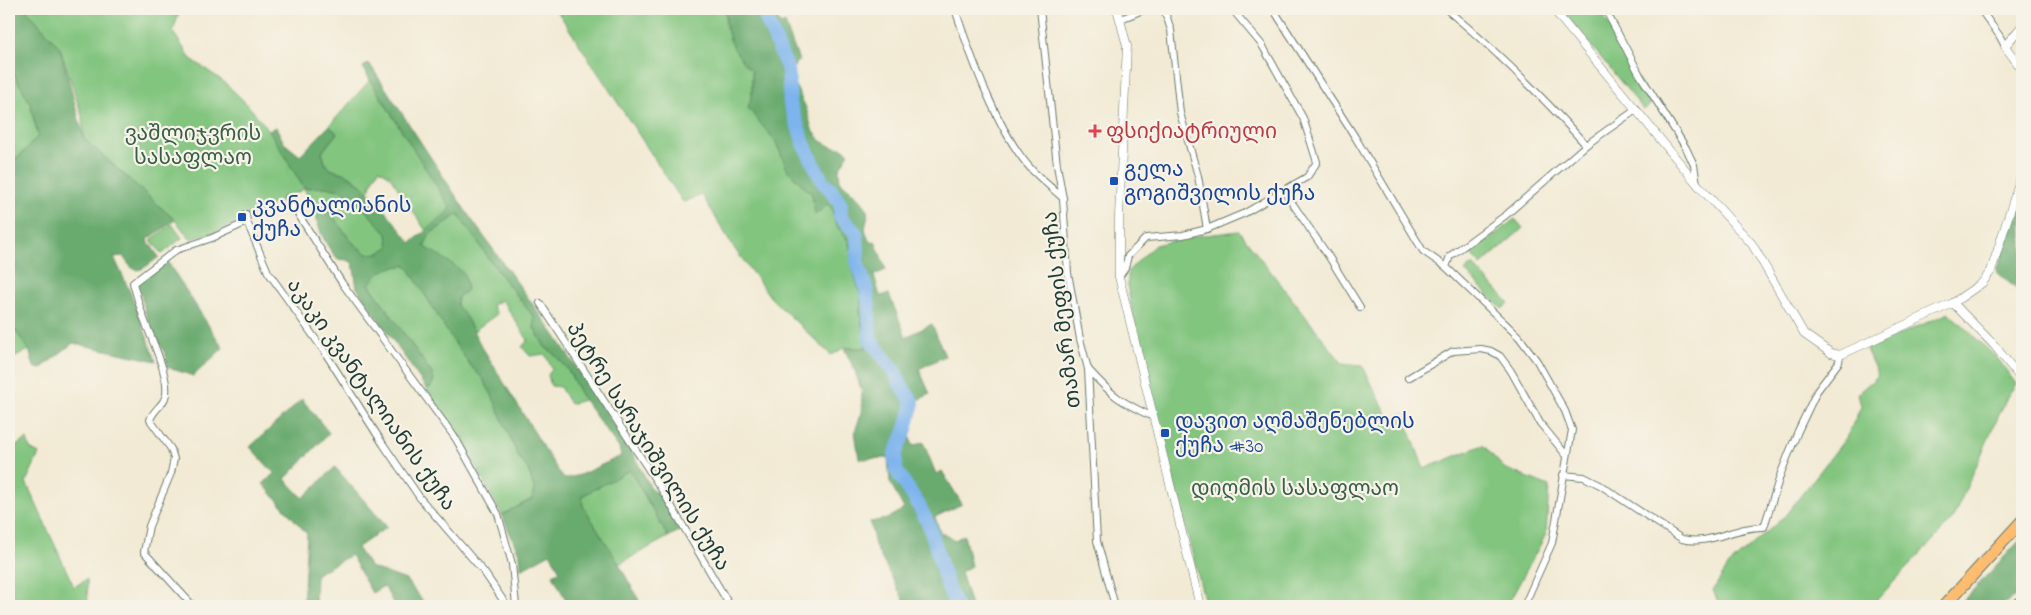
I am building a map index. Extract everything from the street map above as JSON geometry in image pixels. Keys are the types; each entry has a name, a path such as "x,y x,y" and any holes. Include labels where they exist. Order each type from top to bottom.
{"highway":[{"path":"1944,606 2022,521"},
{"path":"2016,606 2022,602"}],"street":[{"path":"955,9 992,106 1013,144 1031,169 1063,199"},
{"name":"თამარ მეფის ქუჩა","path":"1040,9 1057,165 1063,199 1068,273 1080,339 1088,369 1097,541 1115,606"},
{"path":"1117,9 1127,46 1119,216 1119,277 1200,606"},
{"path":"1121,19 1145,9"},
{"path":"1164,9 1172,30 1180,113 1198,176 1207,229"},
{"path":"1119,277 1125,268 1128,256 1146,238 1183,235 1207,229 1245,213 1307,177 1317,162 1303,118 1262,45 1232,9"},
{"path":"1446,9 1486,41 1538,92 1586,145"},
{"path":"1554,9 1698,185 1752,244 1804,334 1831,352 1840,355 1953,303 1982,283 1991,271 2022,173"},
{"path":"1606,9 1640,75 1686,148 1694,165 1698,185"},
{"path":"1980,9 2022,70"},
{"path":"1277,15 1384,184 1423,251 1446,268 1506,323 1537,362 1565,411 1572,430 1552,543 1524,606"},
{"path":"2005,46 2022,26"},
{"path":"1446,268 1450,256 1506,215 1586,145 1637,109"},
{"path":"1284,191 1360,307"},
{"path":"288,198 342,283 456,439 489,497 498,514 512,564 516,606"},
{"name":"აკაკი კვანტალიანის ქუჩა","path":"246,214 247,222 268,272 329,359 420,498 484,572 507,606"},
{"path":"193,606 144,552 148,526 171,472 174,459 171,448 150,420 152,413 165,399 166,392 160,358 143,317 133,283 176,250 212,238 247,222"},
{"path":"1953,303 1994,345 2022,380"},
{"name":"პეტრე სარაჯიშვილის ქუჩა","path":"540,304 662,490 730,606"},
{"path":"1408,378 1453,350 1481,349 1491,351 1500,356 1511,370 1540,422 1567,456"},
{"path":"1563,475 1584,477 1600,485 1682,539 1695,542 1750,526 1764,527 1781,473 1798,431 1817,391 1839,362 1840,355"},
{"path":"1088,369 1106,390 1122,402 1153,417"}],"green space":[{"path":"9,9 26,9 60,48 84,139 175,220 147,240 159,257 143,268 135,269 123,256 114,257 130,292 156,361 73,343 40,369 34,367 29,350 9,321 9,160 18,158 38,136 30,103 12,70 9,56"},
{"name":"ვაშლიჯვრის სასაფლაო","path":"26,9 180,9 173,32 190,58 224,82 245,102 269,130 304,188 325,187 340,190 358,201 387,234 389,247 379,253 367,254 351,241 329,211 315,209 304,189 214,233 190,239 175,220 84,139 82,116 60,48"},
{"path":"556,9 726,9 725,25 742,62 752,71 752,95 749,108 776,142 788,171 812,194 815,214 827,203 832,208 835,224 849,242 853,270 861,297 860,312 866,348 844,348 831,355 771,298 734,248 702,195 683,202"},
{"path":"726,9 774,9 780,25 785,23 799,61 795,63 793,81 806,108 812,129 820,140 830,146 842,148 849,153 839,169 840,181 866,207 868,215 865,228 867,236 870,242 875,241 886,270 874,275 880,296 889,294 906,337 932,324 945,356 919,369 930,394 916,401 910,438 913,446 923,442 936,474 942,471 962,504 935,517 940,532 955,540 964,535 971,566 961,572 971,606 907,606 875,546 870,522 887,519 904,509 890,482 888,458 859,459 855,431 861,415 862,392 844,348 866,348 860,312 861,297 853,270 849,242 835,224 832,209 828,204 815,215 812,194 788,171 776,142 748,108 752,95 752,71 731,43 727,27"},
{"path":"1561,9 1600,9 1651,104 1644,110"},
{"path":"9,56 12,70 30,103 38,136 18,158 9,160"},
{"path":"369,63 467,213 557,338 629,447 652,490 658,493 681,530 668,537 630,470 582,496 583,506 619,564 642,606 569,606 553,575 560,571 550,553 521,569 520,556 502,515 532,499 534,488 528,469 518,456 492,395 483,379 470,365 450,336 407,265 390,268 377,275 369,284 431,372 434,379 431,387 426,388 357,288 353,263 338,259 326,242 317,222 315,209 329,211 351,241 367,254 379,253 389,247 387,234 357,201 340,190 325,187 304,188 269,130 276,127 284,143 300,156 329,126 337,133 322,152 329,168 346,174 360,184 383,208 411,243 451,209 363,67","holes":["458,214 499,273 534,317 534,328 545,347 568,370 584,400 619,448 621,456 580,475 564,479 457,305 458,297 467,290 464,274 451,263 424,246 430,234"]},
{"path":"370,80 452,209 426,231 389,175 379,169 369,192 350,176 329,168 324,160 322,152 337,133 329,126"},
{"path":"2022,192 2022,294 1996,271"},
{"path":"458,214 499,273 534,317 534,328 545,347 568,370 584,400 570,404 560,387 551,386 548,375 552,369 545,354 530,356 522,347 528,340 502,300 492,305 497,314 474,331 457,305 458,297 452,264 439,258 424,246 430,234"},
{"path":"1515,219 1523,228 1481,265 1470,253"},
{"path":"172,224 182,238 162,254 151,240"},
{"name":"დიღმის სასაფლაო","path":"1239,231 1342,363 1362,365 1390,420 1403,413 1424,469 1483,445 1504,468 1549,486 1546,534 1507,606 1206,606 1147,378 1128,291 1128,271 1155,245 1190,237"},
{"path":"166,259 223,348 193,376 167,367 167,358 146,315 138,283"},
{"path":"1472,264 1509,303 1502,309 1465,271"},
{"path":"407,265 450,336 470,365 483,379 492,395 518,456 528,469 534,488 532,499 502,515 462,441 426,388 431,387 434,380 431,372 369,284 385,269"},
{"path":"1949,313 1998,359 2016,384 2007,397 1952,520 1871,606 1717,606 1718,602 1713,590 1729,565 1784,517 1846,438 1861,407 1858,393 1878,376 1866,349"},
{"path":"9,321 29,350 12,359 9,363"},
{"path":"302,399 329,433 285,479 303,498 335,467 387,527 357,548 370,567 406,580 423,601 416,606 395,606 384,586 372,593 351,555 316,574 315,606 303,606 307,534 263,484 274,473 250,447"},
{"path":"27,439 30,449 39,454 26,482 74,587 87,579 88,606 9,606 9,450"},
{"path":"630,469 668,537 619,564 583,506 582,496"},
{"path":"2022,538 2022,591 2001,606 1958,606"}],"waterway":[{"path":"762,9 788,70 790,104 805,146 822,181 832,191 841,205 840,216 856,233 857,261 866,288 869,306 870,339 895,372 900,384 913,403 905,432 895,454 896,470 930,527 947,585 956,606"}],"place":[{"name":"ფსიქიატრიული","path":"1095,131"},
{"name":"გელა გოგიშვილის ქუჩა","path":"1114,181"},
{"name":"კვანტალიანის ქუჩა","path":"242,217"},
{"name":"დავით აღმაშენებლის ქუჩა #30","path":"1165,433"}]}
